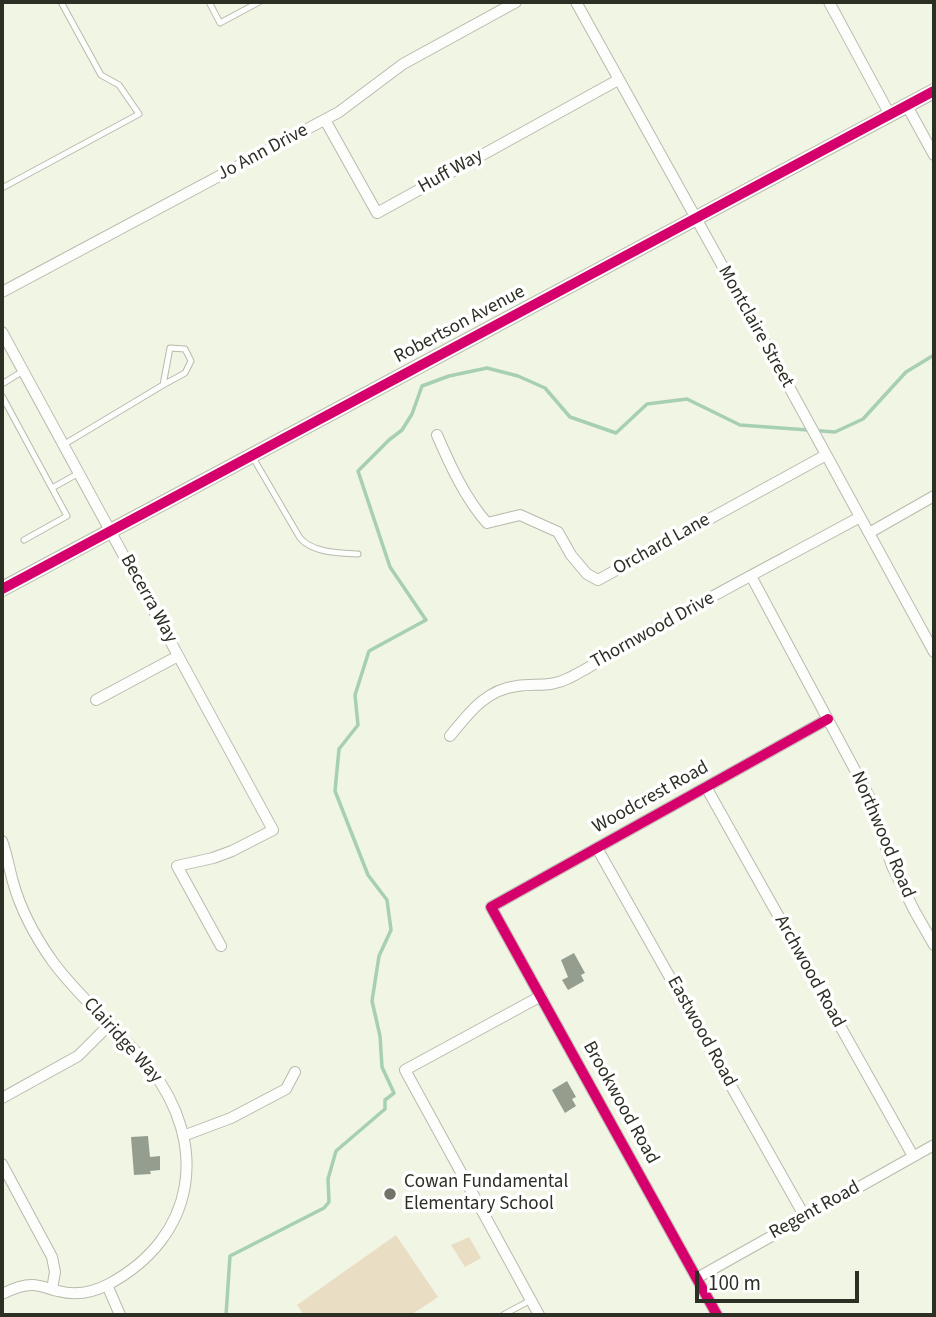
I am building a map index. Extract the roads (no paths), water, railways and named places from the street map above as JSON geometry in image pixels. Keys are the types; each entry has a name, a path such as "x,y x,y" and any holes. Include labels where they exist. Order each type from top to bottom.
{"street":[{"name":"Jo Ann Drive","path":"2,292 325,120 354,102 403,64 516,2"},
{"name":"Montclaire Street","path":"576,2 934,652"},
{"path":"829,2 890,115"},
{"name":"Huff Way","path":"325,120 377,214 618,80"},
{"name":"Robertson Avenue","path":"2,589 934,91"},
{"path":"907,106 934,155"},
{"name":"Becerra Way","path":"2,332 273,830 232,851 177,866 221,946"},
{"name":"Orchard Lane","path":"437,435 454,472 487,523 520,515 536,521 558,533 587,574 598,580 826,456"},
{"path":"869,533 934,496"},
{"name":"Thornwood Drive","path":"450,736 486,697 509,687 543,686 567,679 860,517"},
{"name":"Northwood Road","path":"751,576 870,798 892,866 934,945"},
{"path":"96,700 178,656"},
{"name":"Woodcrest Road","path":"492,907 828,719"},
{"name":"Archwood Road","path":"706,787 913,1156"},
{"name":"Clairidge Way","path":"2,841 21,906 41,944 78,993 129,1044 157,1079 172,1105 186,1152 186,1185 176,1217 157,1246 140,1263 107,1285 83,1293 60,1292 30,1285 2,1294"},
{"name":"Eastwood Road","path":"597,848 805,1217"},
{"name":"Brookwood Road","path":"492,907 717,1315"},
{"path":"539,1315 405,1070 541,996"},
{"path":"2,1098 78,1056 110,1024"},
{"path":"183,1136 231,1118 286,1089 295,1072"},
{"name":"Regent Road","path":"697,1278 934,1145"},
{"path":"2,1164 52,1257 55,1272 52,1289"},
{"path":"107,1285 120,1315"}],"lane":[{"path":"2,188 139,114 119,85 102,75 61,2"},
{"path":"209,2 220,23 259,2"},
{"path":"64,445 185,373 191,361 185,349 170,348 163,385"},
{"path":"2,384 23,371"},
{"path":"2,396 67,516 24,540"},
{"path":"251,456 306,545 358,554"},
{"path":"52,488 79,473"},
{"path":"503,1315 531,1300"}],"waterway":[{"path":"226,1315 230,1256 324,1208 329,1202 328,1179 336,1151 385,1109 385,1100 394,1093 382,1067 380,1036 372,1001 379,956 391,930 387,900 368,875 335,791 339,749 358,725 355,695 369,651 426,620 390,567 358,471 402,430 412,414 422,386 449,376 487,368 518,376 545,388 570,417 616,433 647,404 687,399 740,425 835,432 863,419 906,372 934,355"}],"place":[{"name":"Cowan Fundamental Elementary School","path":"390,1194"}]}
